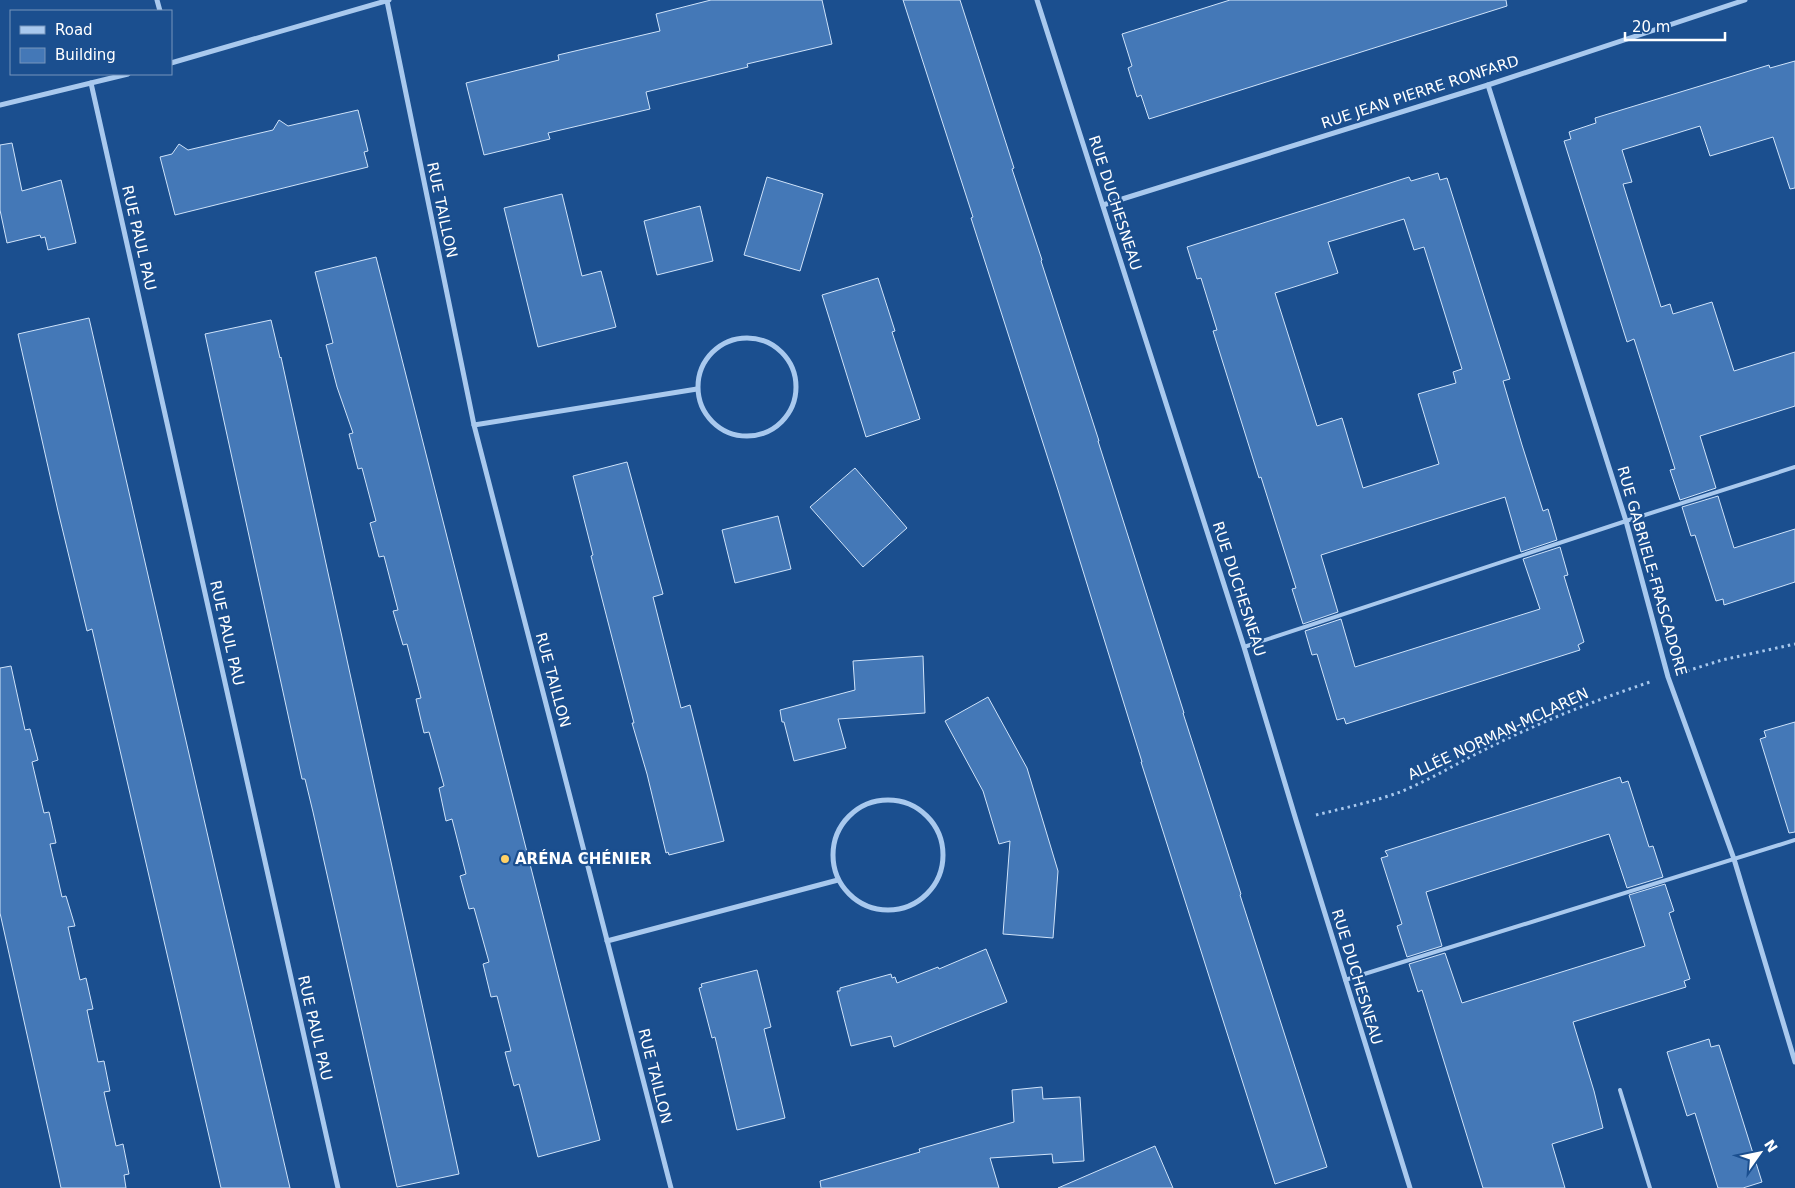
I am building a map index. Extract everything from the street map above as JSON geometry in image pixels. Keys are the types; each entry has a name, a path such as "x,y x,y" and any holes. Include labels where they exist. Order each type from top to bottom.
{"street":[{"path":"172,63 388,0"},
{"name":"RUE TAILLON","path":"388,0 474,425 671,1188"},
{"name":"RUE DUCHESNEAU","path":"1037,0 1244,647 1410,1188"},
{"name":"RUE JEAN PIERRE RONFARD","path":"1103,205 1488,85 1745,0"},
{"path":"0,105 124,75"},
{"name":"RUE PAUL PAU","path":"91,83 338,1188"},
{"name":"RUE GABRIELE-FRASCADORE","path":"1488,85 1626,521 1668,677 1734,859 1795,1062"},
{"path":"749,337 765,341 779,350 790,362 795,378 795,394 791,409 781,423 768,432 752,436 736,435 721,429 709,419 700,405 697,389 699,372 706,358 718,346 733,339 749,337"},
{"path":"474,425 697,389"},
{"path":"888,799 906,802 923,811 935,826 942,843 943,862 938,880 926,896 912,905 896,910 878,910 862,904 848,894 838,880 833,862 833,843 840,826 852,811 870,802 879,800 888,799"},
{"path":"607,941 838,880"}],"lane":[{"path":"1244,647 1795,467"},
{"path":"1346,980 1795,840"},
{"path":"1620,1090 1650,1188"}],"path":[{"name":"ALLÉE NORMAN-MCLAREN","path":"1296,820 1398,793 1427,781 1492,746 1537,725 1612,695 1722,660 1795,644"}],"building":[{"path":"711,0 822,0 832,44 747,64 748,67 646,92 650,109 548,133 550,139 484,155 466,83 559,60 558,55 660,31 656,14"},
{"path":"903,0 960,0 1327,1167 1275,1184 971,218 973,217"},
{"path":"1230,0 1506,0 1507,6 1149,119 1141,95 1137,97 1128,68 1132,66 1122,34"},
{"path":"1795,61 1795,188 1790,189 1773,137 1710,156 1700,126 1622,150 1632,182 1623,184 1661,307 1670,304 1673,314 1712,302 1734,371 1795,352 1795,406 1700,436 1716,488 1680,500 1670,470 1675,469 1634,339 1627,342 1564,141 1571,139 1569,132 1596,123 1595,118 1769,65 1770,68"},
{"path":"358,110 368,151 364,152 368,167 175,215 160,157 172,154 179,144 188,150 273,130 279,120 288,126"},
{"path":"12,143 22,191 61,180 76,243 48,250 45,237 41,238 40,235 7,243 0,210 0,145"},
{"path":"1438,173 1440,180 1447,178 1510,379 1503,381 1522,445 1543,511 1548,509 1557,540 1521,552 1505,497 1321,555 1338,612 1303,624 1292,589 1296,588 1213,331 1217,330 1201,278 1197,279 1187,247 1409,177 1411,181","holes":["1404,219 1414,250 1424,247 1462,369 1453,372 1456,383 1418,394 1439,464 1363,488 1342,418 1317,426 1275,293 1338,273 1328,242"]},
{"path":"767,177 823,194 800,271 744,255"},
{"path":"562,194 582,276 601,271 616,327 538,347 504,208"},
{"path":"700,206 713,261 657,275 644,221"},
{"path":"376,257 600,1140 538,1157 519,1084 514,1086 505,1052 511,1051 497,996 491,997 483,964 489,962 474,908 469,909 460,876 466,874 452,819 446,821 439,788 444,786 429,732 424,733 416,699 421,698 407,644 403,645 393,611 398,610 384,556 379,557 370,523 376,521 362,468 358,469 349,434 353,433 337,387 326,345 333,343 315,272"},
{"path":"878,278 895,331 892,332 920,419 866,437 822,295"},
{"path":"89,318 290,1188 221,1188 92,629 87,631 58,511 18,334"},
{"path":"271,320 281,357 459,1174 397,1187 313,812 305,779 302,779 205,334"},
{"path":"627,462 663,594 653,597 681,708 690,705 724,841 669,855 668,852 666,853 647,774 632,723 634,723 591,556 593,555 573,476"},
{"path":"855,468 907,528 863,567 810,507"},
{"path":"1718,496 1734,548 1795,529 1795,582 1724,605 1723,599 1716,601 1695,535 1691,536 1682,507"},
{"path":"778,516 791,569 735,583 722,530"},
{"path":"1560,547 1568,575 1564,576 1584,642 1578,645 1580,650 1346,724 1344,718 1337,720 1317,654 1312,655 1305,631 1341,619 1355,667 1540,609 1523,559"},
{"path":"923,656 925,713 838,719 846,748 794,761 780,710 855,690 853,661"},
{"path":"11,666 25,730 30,729 38,760 32,762 44,813 49,812 56,843 50,844 62,897 66,896 75,926 68,927 80,980 86,978 93,1009 87,1010 98,1062 104,1061 110,1091 104,1092 116,1146 123,1144 129,1174 124,1175 126,1188 61,1188 0,913 0,668"},
{"path":"988,697 1027,768 1058,871 1053,938 1003,934 1010,841 999,844 983,791 945,721"},
{"path":"1795,722 1795,832 1789,833 1760,739 1766,737 1764,731"},
{"path":"1620,777 1622,783 1628,781 1649,847 1653,846 1663,877 1627,888 1609,834 1426,892 1442,946 1407,957 1397,926 1402,924 1381,858 1388,856 1385,851"},
{"path":"1665,884 1674,911 1669,913 1690,979 1684,981 1686,987 1573,1022 1603,1128 1552,1144 1565,1188 1483,1188 1422,990 1418,992 1409,964 1445,953 1462,1003 1645,946 1629,895"},
{"path":"986,949 1007,1002 894,1047 891,1036 851,1046 837,991 840,991 840,988 891,974 892,978 895,977 897,983 938,967 939,969"},
{"path":"757,970 771,1027 764,1029 785,1118 737,1130 715,1037 712,1038 699,988 702,987 701,984"},
{"path":"1709,1039 1711,1047 1719,1045 1762,1182 1743,1188 1718,1188 1695,1113 1687,1116 1667,1052"},
{"path":"1042,1087 1043,1099 1080,1097 1084,1161 1053,1163 1052,1154 990,1158 999,1188 821,1188 820,1181 920,1152 919,1149 1014,1122 1012,1090"},
{"path":"1155,1146 1173,1188 1058,1188"}],"place":[{"name":"ARÉNA CHÉNIER","path":"505,859"}]}
